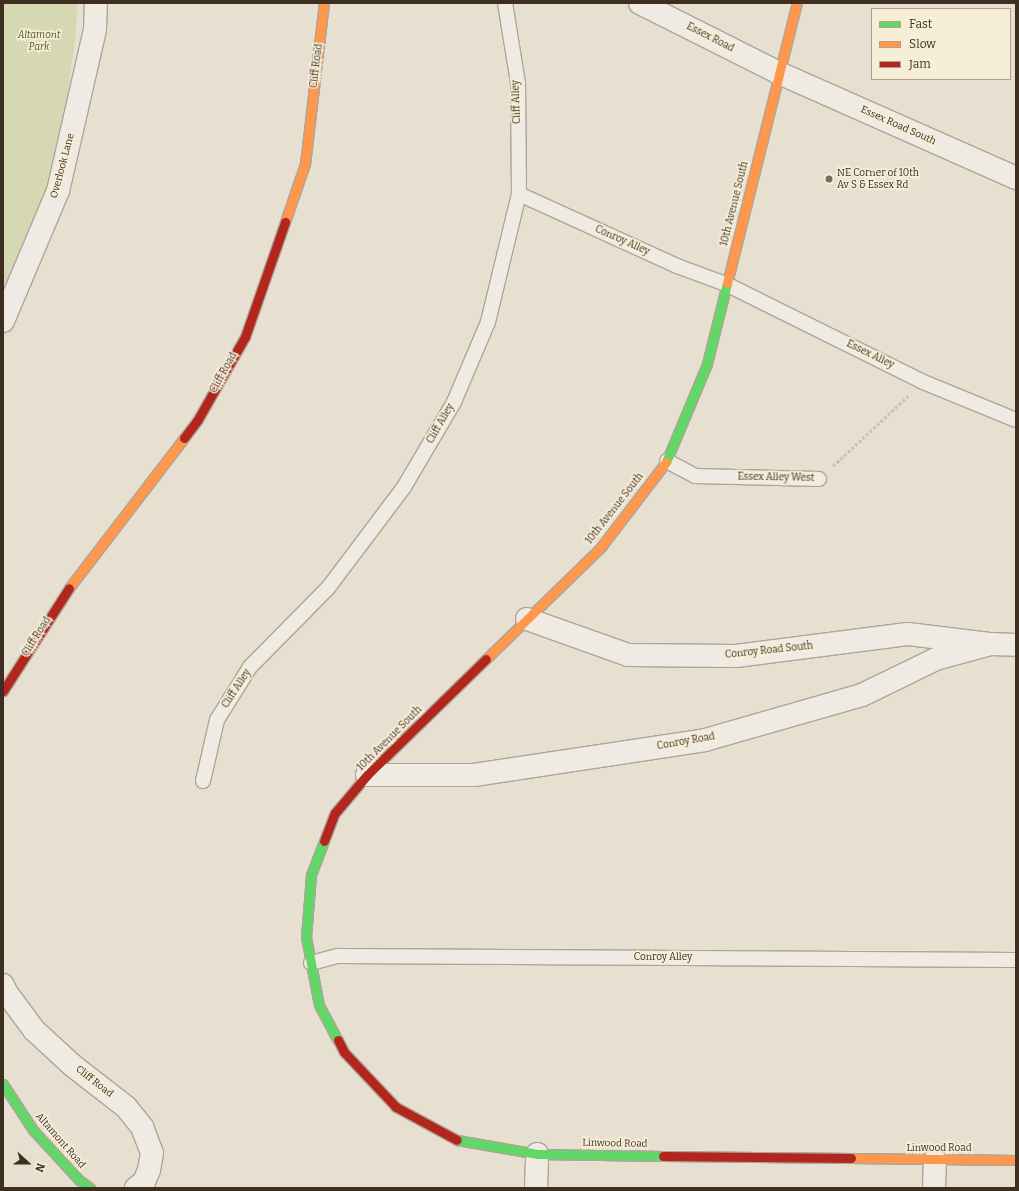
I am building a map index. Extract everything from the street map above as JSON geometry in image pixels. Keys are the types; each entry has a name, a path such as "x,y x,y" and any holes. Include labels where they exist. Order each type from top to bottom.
{"street":[{"name":"Overlook Lane","path":"3,321 58,191 95,29 96,3"},
{"name":"Cliff Road","path":"3,691 62,598 197,421 245,337 305,164 324,3"},
{"name":"Essex Road","path":"640,3 779,73"},
{"name":"10th Avenue South","path":"311,963 306,937 311,875 335,813 367,775 601,548 667,461 708,364 726,284 797,3"},
{"name":"Essex Road South","path":"779,73 1016,178"},
{"name":"Conroy Road South","path":"527,619 628,655 736,656 908,634 991,644 1016,645"},
{"name":"Conroy Road","path":"367,775 474,775 705,740 862,695 936,659 991,644"},
{"name":"Linwood Road","path":"311,963 319,1005 344,1052 396,1107 457,1140 537,1154 1016,1160"},
{"name":"Cliff Road","path":"3,985 6,992 34,1030 72,1065 126,1107 142,1128 152,1154 149,1170 144,1182 136,1188"},
{"name":"Altamont Road","path":"3,1084 33,1130 80,1180 90,1188"},
{"path":"536,1188 537,1154"},
{"path":"934,1188 935,1160"}],"lane":[{"name":"Cliff Alley","path":"203,781 217,720 250,667 333,581 404,488 454,402 488,322 519,194 518,84 505,3"},
{"name":"Conroy Alley","path":"519,194 677,266 726,284"},
{"name":"Essex Alley","path":"726,284 923,382 1016,420"},
{"name":"Essex Alley West","path":"667,461 695,476 819,478"},
{"name":"Conroy Alley","path":"311,963 338,956 1016,960"}],"path":[{"name":"Essex Alley West","path":"819,478 923,382"}],"green space":[{"name":"Altamont Park","path":"3,3 77,3 76,32 62,138 47,190 3,296"}],"traffic: fast":[{"path":"666,462 707,364 727,283"},
{"path":"324,841 311,875 306,937 319,1005 338,1040"},
{"path":"3,1084 33,1130 79,1180 90,1188"},
{"path":"457,1140 537,1154 663,1156"}],"traffic: slow":[{"path":"285,222 305,164 324,3"},
{"path":"727,283 797,3"},
{"path":"69,588 184,438"},
{"path":"486,659 601,547 666,462"},
{"path":"851,1158 1016,1160"}],"traffic: jam":[{"path":"184,438 197,421 245,337 285,222"},
{"path":"3,691 69,588"},
{"path":"324,841 335,813 367,775 486,659"},
{"path":"338,1040 344,1052 396,1107 457,1140"},
{"path":"663,1156 851,1158"}],"place":[{"name":"NE Corner of 10th Av S & Essex Rd","path":"829,179"}]}
